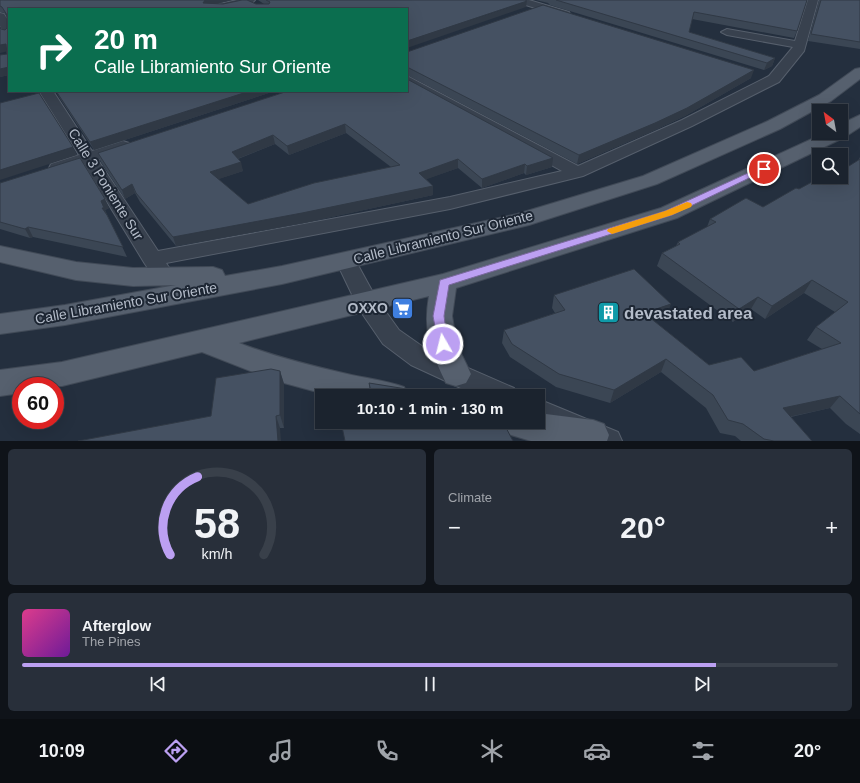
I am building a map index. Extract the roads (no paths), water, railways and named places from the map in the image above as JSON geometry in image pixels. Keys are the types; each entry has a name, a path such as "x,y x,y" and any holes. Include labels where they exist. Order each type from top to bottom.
{"main road":[{"name":"Calle Libramiento Sur Oriente","path":"0,324 65,314 282,275 521,220 650,180 774,125 825,98 860,72"},
{"path":"848,127 860,120"},
{"path":"0,384 62,374 444,283 669,213 823,140"},
{"path":"0,254 76,271 133,277 159,268 282,275"},
{"path":"444,283 439,316 443,344 456,374"},
{"path":"204,341 273,368 358,389"},
{"path":"545,429 600,438"}],"street":[{"path":"215,8 249,0 260,6"},
{"path":"519,0 579,19"},
{"path":"527,12 542,7 554,0"},
{"path":"159,268 450,203 577,172 687,123 767,77 798,51 813,0"},
{"path":"0,16 8,30"},
{"path":"727,32 800,45"},
{"path":"408,81 577,172"},
{"name":"Calle 3 Poniente Sur","path":"47,92 159,268"},
{"path":"45,172 134,143"},
{"path":"346,261 367,302 391,337 420,358 489,389"},
{"path":"545,414 600,438"}],"place":[{"name":"OXXO","path":"403,308"},
{"name":"devastated area","path":"608,313"}]}
